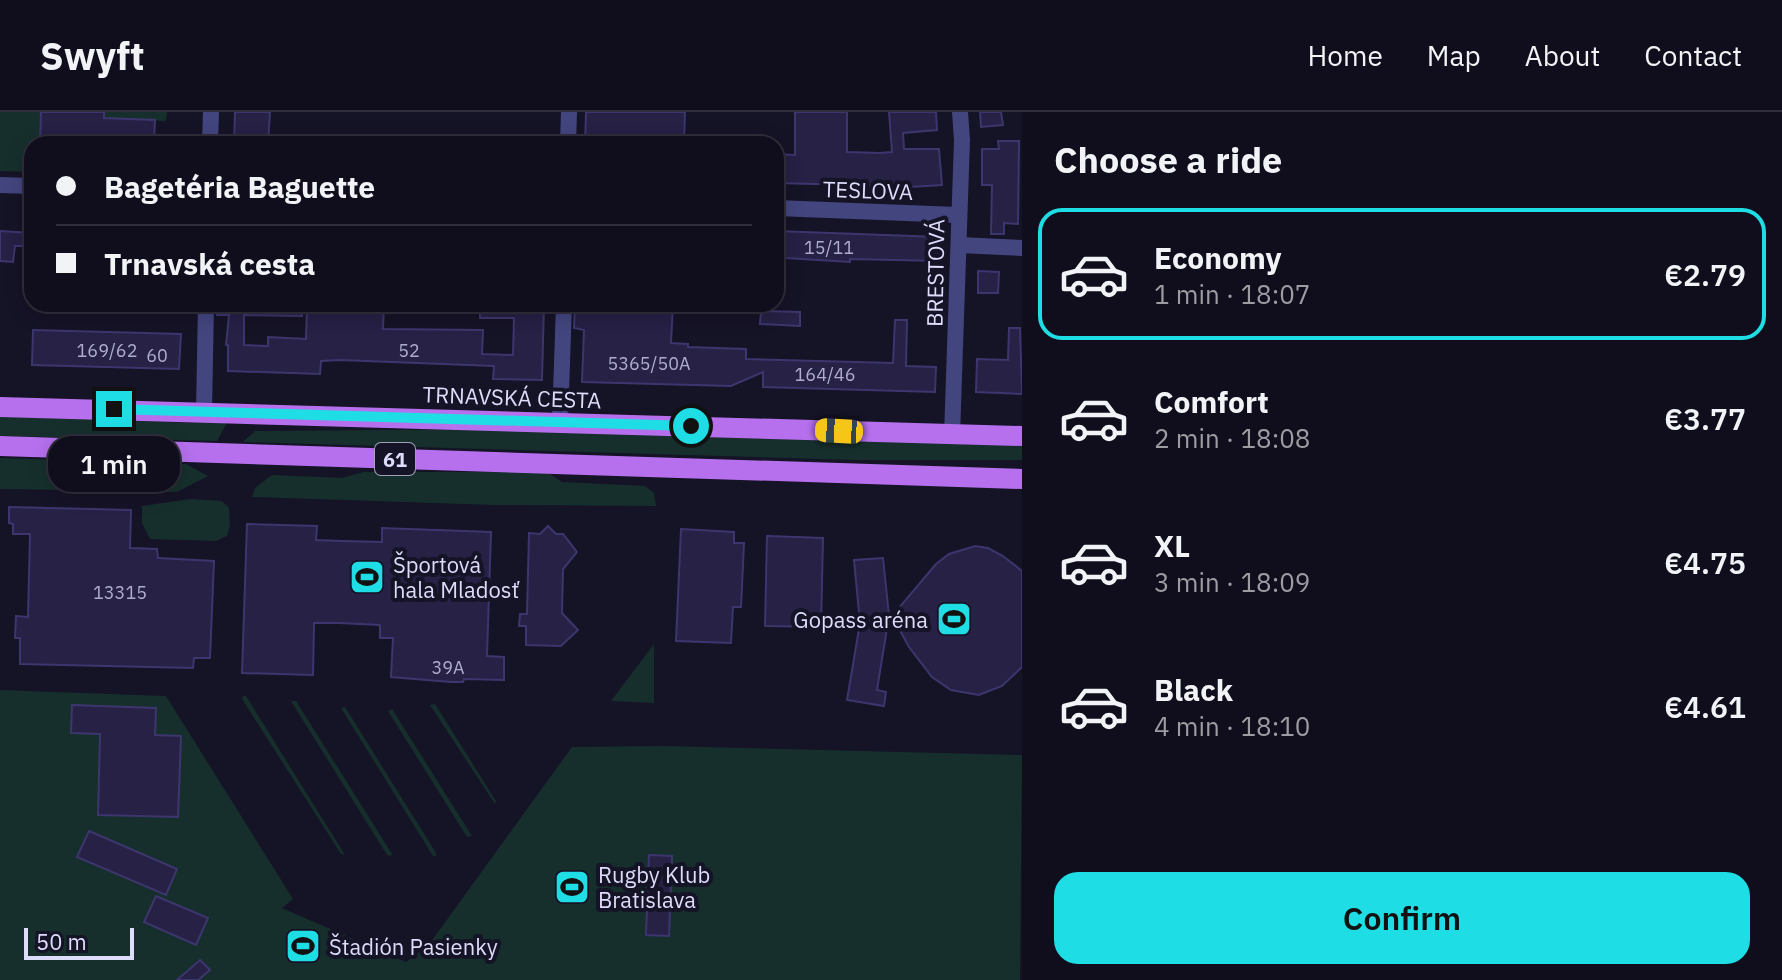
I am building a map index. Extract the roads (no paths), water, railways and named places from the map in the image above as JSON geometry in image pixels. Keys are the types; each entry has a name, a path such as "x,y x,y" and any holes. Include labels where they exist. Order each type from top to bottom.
{"main road":[{"name":"TRNAVSKÁ CESTA","path":"0,407 1022,436"},
{"name":"61","path":"0,446 1022,479"}],"street":[{"path":"210,136 211,112"},
{"path":"568,136 569,112"},
{"name":"BRESTOVÁ","path":"952,436 960,112"},
{"path":"0,185 24,186"},
{"name":"TESLOVA","path":"784,208 958,215"},
{"path":"959,245 1022,248"},
{"path":"204,411 206,312"},
{"path":"560,422 564,312"}],"place":[{"name":"Športová hala Mladosť","path":"367,577"},
{"name":"Gopass aréna","path":"954,619"},
{"name":"Rugby Klub Bratislava","path":"572,887"},
{"name":"Štadión Pasienky","path":"303,946"}]}
